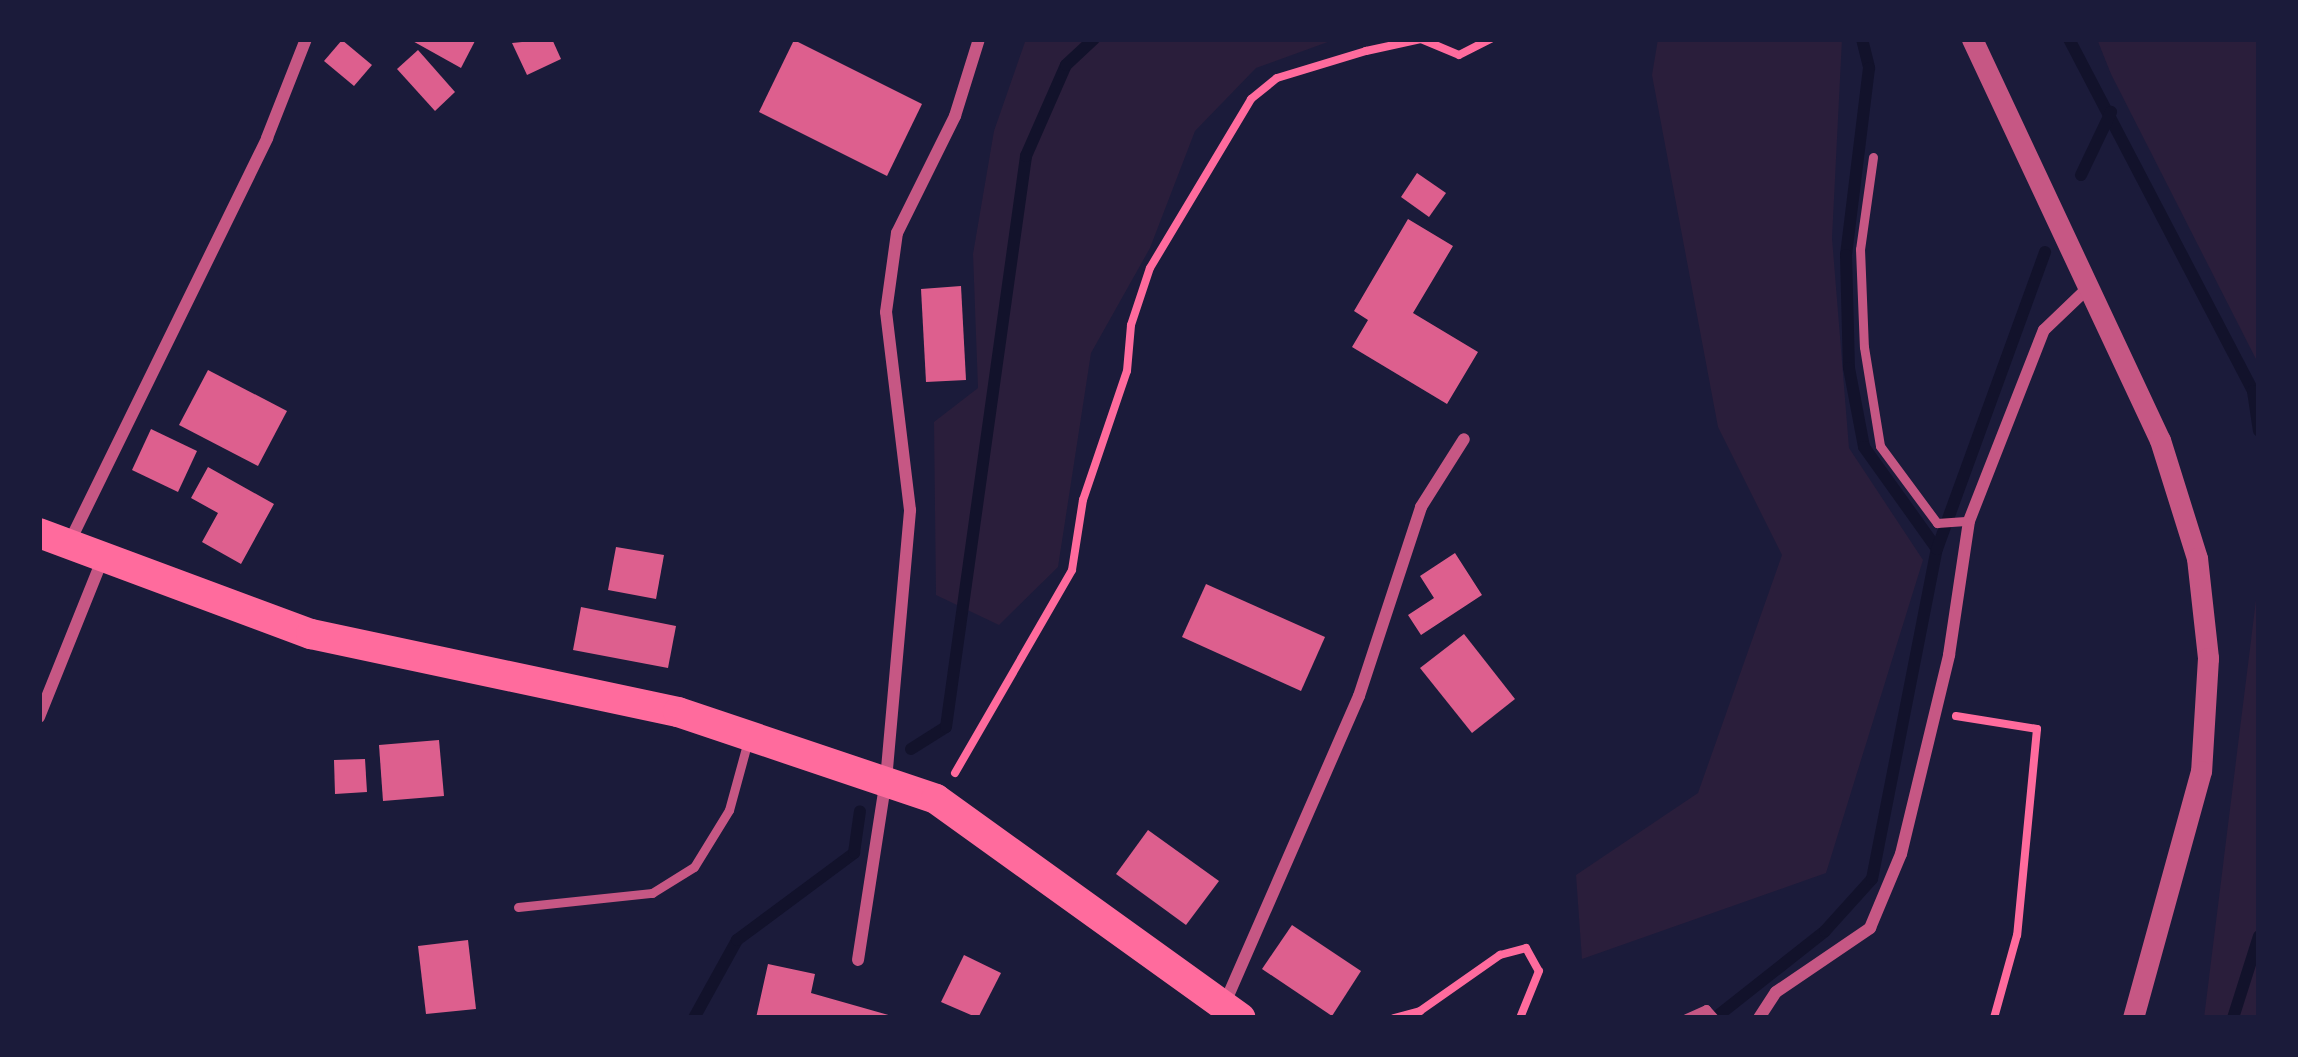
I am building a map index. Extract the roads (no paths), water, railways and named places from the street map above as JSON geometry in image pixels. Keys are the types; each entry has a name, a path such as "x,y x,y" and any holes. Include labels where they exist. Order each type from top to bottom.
{"main road":[{"path":"39,533 311,634 750,733 935,799 1229,1013"}],"street":[{"path":"68,546 268,138 306,39"},
{"path":"857,960 886,780 910,510 886,312 897,233 955,116 979,39"},
{"path":"1972,39 2090,286 2180,500 2207,641 2201,771 2133,1018"},
{"path":"1760,1018 1776,992 1870,928 1901,854 1935,714 1964,521 2044,330 2090,286"},
{"path":"1229,1013 1360,696 1421,507 1464,439"},
{"path":"39,717 102,560"}],"lane":[{"path":"1873,157 1860,249 1864,347 1880,446 1937,523 1964,521"},
{"path":"518,907 652,893 694,867 729,810 750,733"},
{"path":"1686,1018 1710,1014"}],"waterway":[{"path":"911,749 946,727 1026,156 1066,65 1094,39"},
{"path":"1862,39 1869,68 1846,255 1849,368 1864,447 1937,549"},
{"path":"2069,39 2253,391 2259,431"},
{"path":"2081,175 2111,112"},
{"path":"1715,1018 1825,931 1872,879 1937,549 2045,252"},
{"path":"694,1018 737,940 854,853 860,811"},
{"path":"2233,1018 2259,936"}]}
